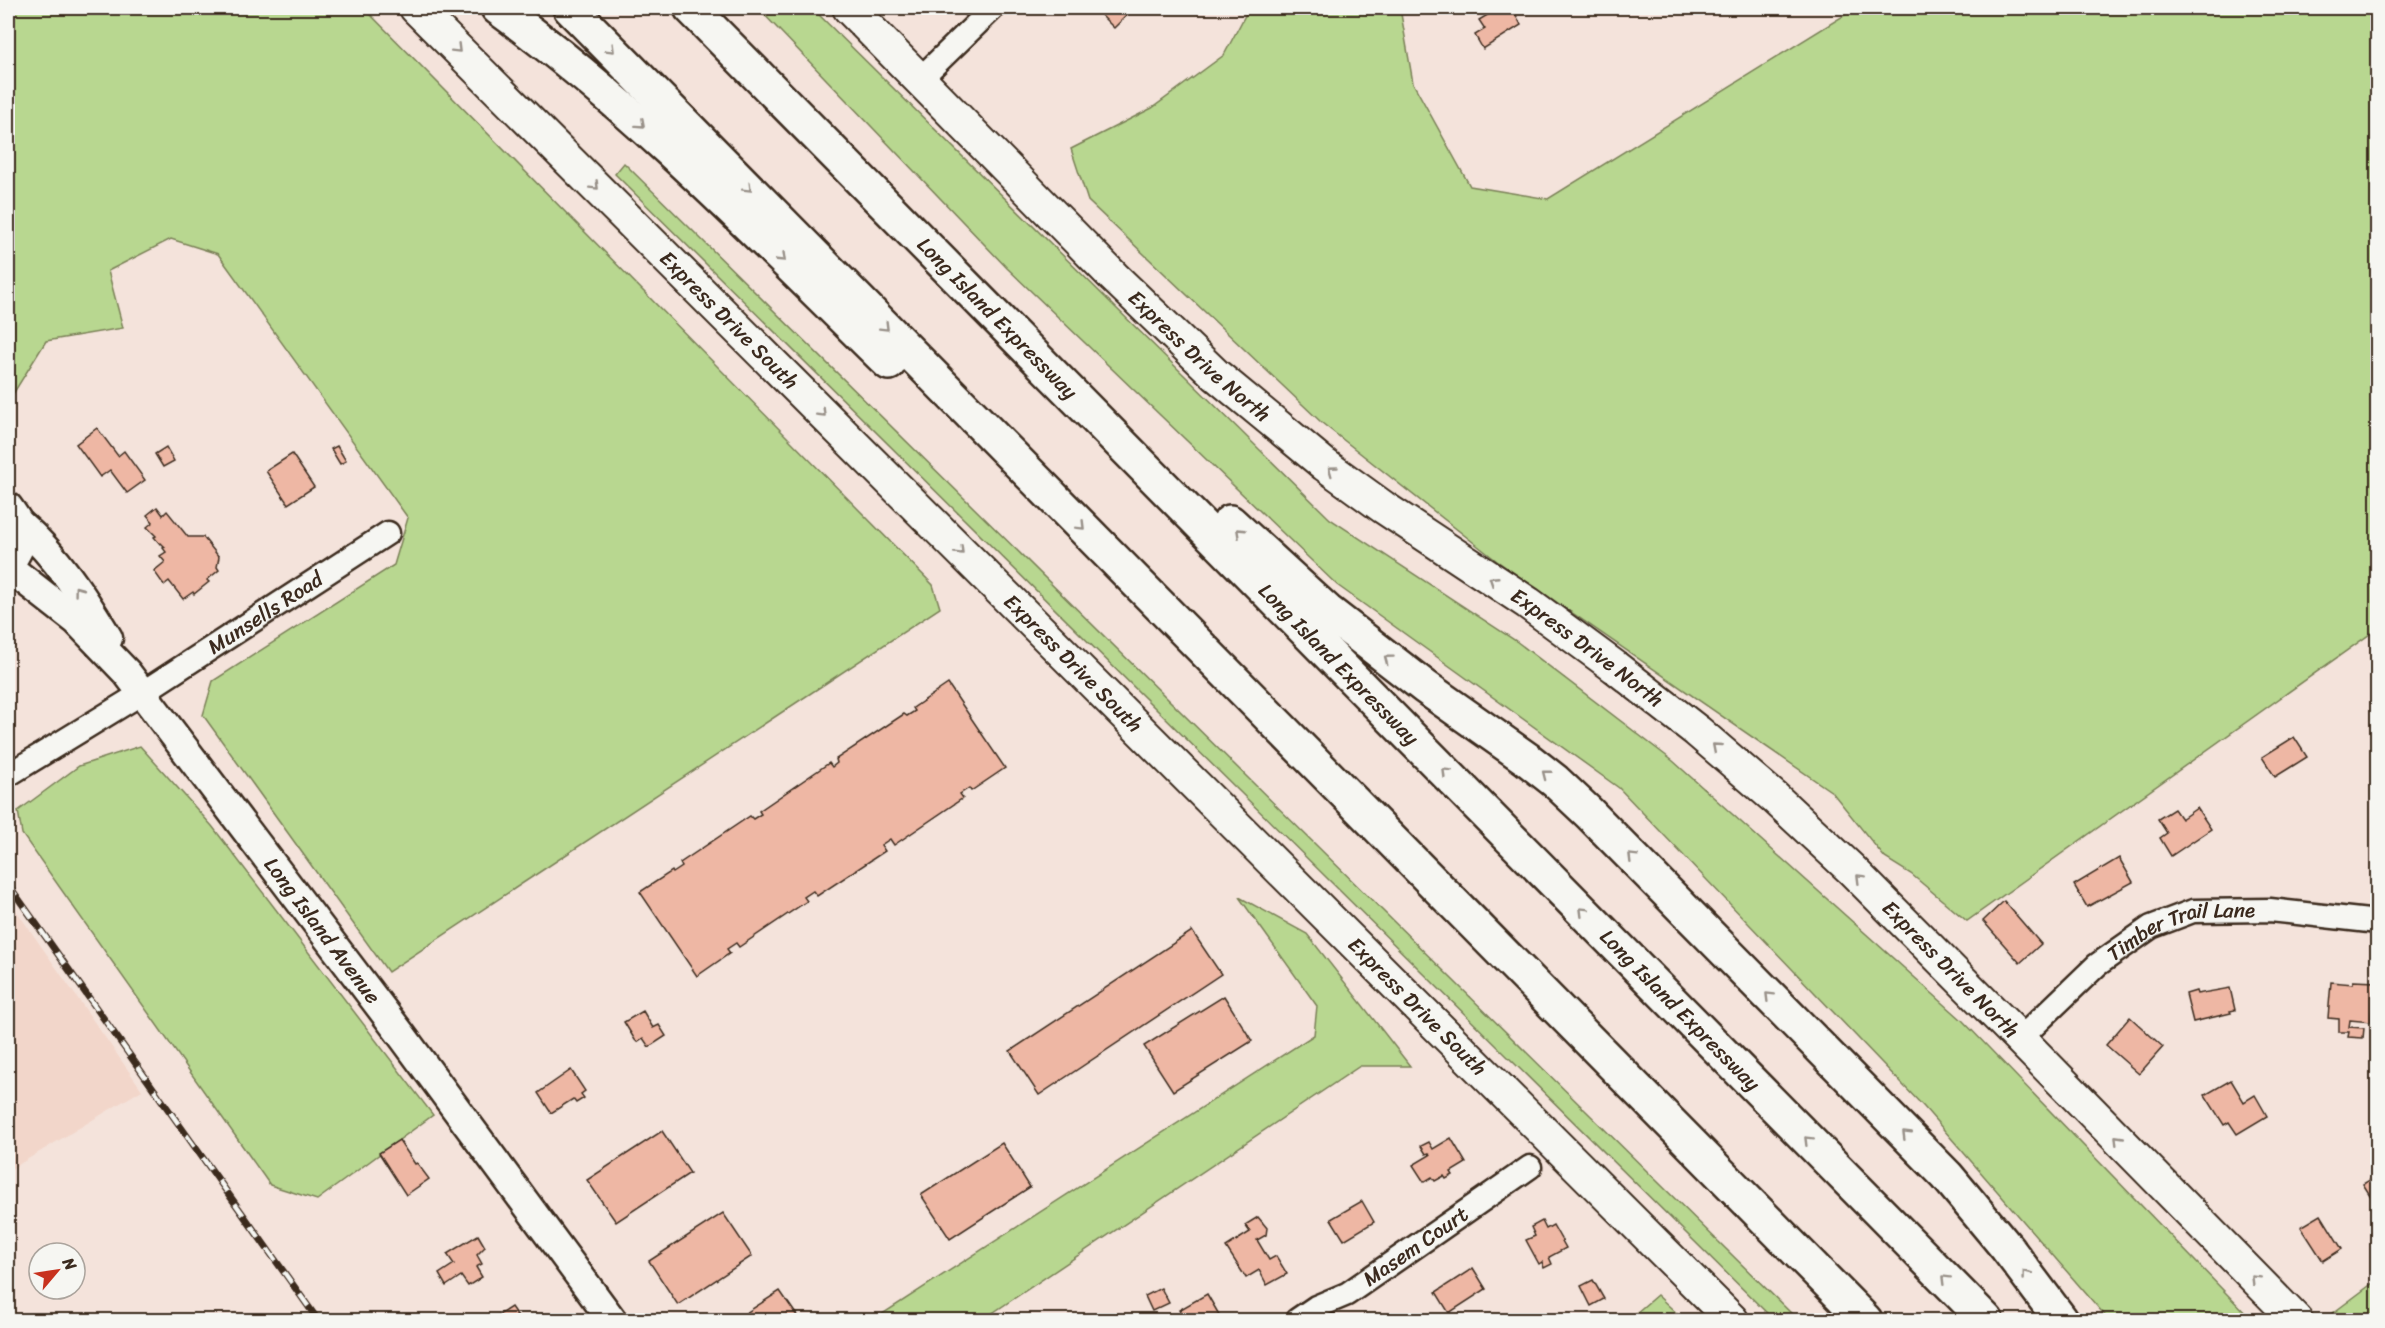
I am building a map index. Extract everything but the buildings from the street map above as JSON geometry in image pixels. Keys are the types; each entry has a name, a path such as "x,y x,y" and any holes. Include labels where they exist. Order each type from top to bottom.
{"highway":[{"path":"498,8 607,94 687,166 898,371 1057,502"},
{"path":"570,8 1865,1320"},
{"name":"Long Island Expressway","path":"691,8 1986,1320"},
{"path":"1146,467 1210,504 1327,611 1425,687 1527,759 1572,797 1947,1176 2000,1239 2061,1320"}],"main road":[{"name":"Express Drive South","path":"416,8 1732,1320"},
{"name":"Express Drive North","path":"849,8 1114,277 1216,375 1325,465 1383,507 1528,603 1697,731 1775,798 1851,869 2296,1320"}],"street":[{"path":"920,79 993,8"},
{"path":"8,567 21,545 23,533 14,516"},
{"path":"14,516 41,542 86,602 142,693"},
{"name":"Munsells Road","path":"8,775 142,693 388,533"},
{"name":"Long Island Avenue","path":"8,567 62,608 95,638 142,693 396,1027 612,1320"},
{"name":"Timber Trail Lane","path":"2020,1039 2097,965 2151,927 2193,911 2270,910 2378,922"},
{"name":"Masem Court","path":"1297,1320 1316,1307 1347,1294 1530,1167"}],"shaded area":[{"path":"8,899 142,1090 8,1171"}],"green space":[{"path":"8,8 364,8 933,585 940,608 388,972 203,715 213,681 394,565 408,518 218,254 171,239 108,271 123,328 46,341 8,402"},
{"path":"758,8 812,8 1330,519 1516,641 1673,761 1962,1020 2252,1320 2109,1320 1924,1107 1619,788 1337,585 1007,268"},
{"path":"1249,8 1400,8 1413,83 1470,186 1548,199 1856,8 2377,8 2377,629 1967,921 1911,874 1885,858 1832,792 1497,561 1322,423 1088,201 1071,149 1152,108 1224,55"},
{"path":"624,163 1798,1320 1774,1320 615,174"},
{"path":"140,746 212,826 433,1115 317,1200 270,1185 22,834 18,811 79,766"},
{"path":"1239,897 1307,934 1410,1066 1360,1066 982,1320 873,1320 1314,1035 1317,1006"},
{"path":"2377,1280 2377,1320 2340,1320 2333,1313"},
{"path":"1657,1295 1684,1320 1628,1320"}],"railway":[{"path":"8,884 318,1320"}]}
